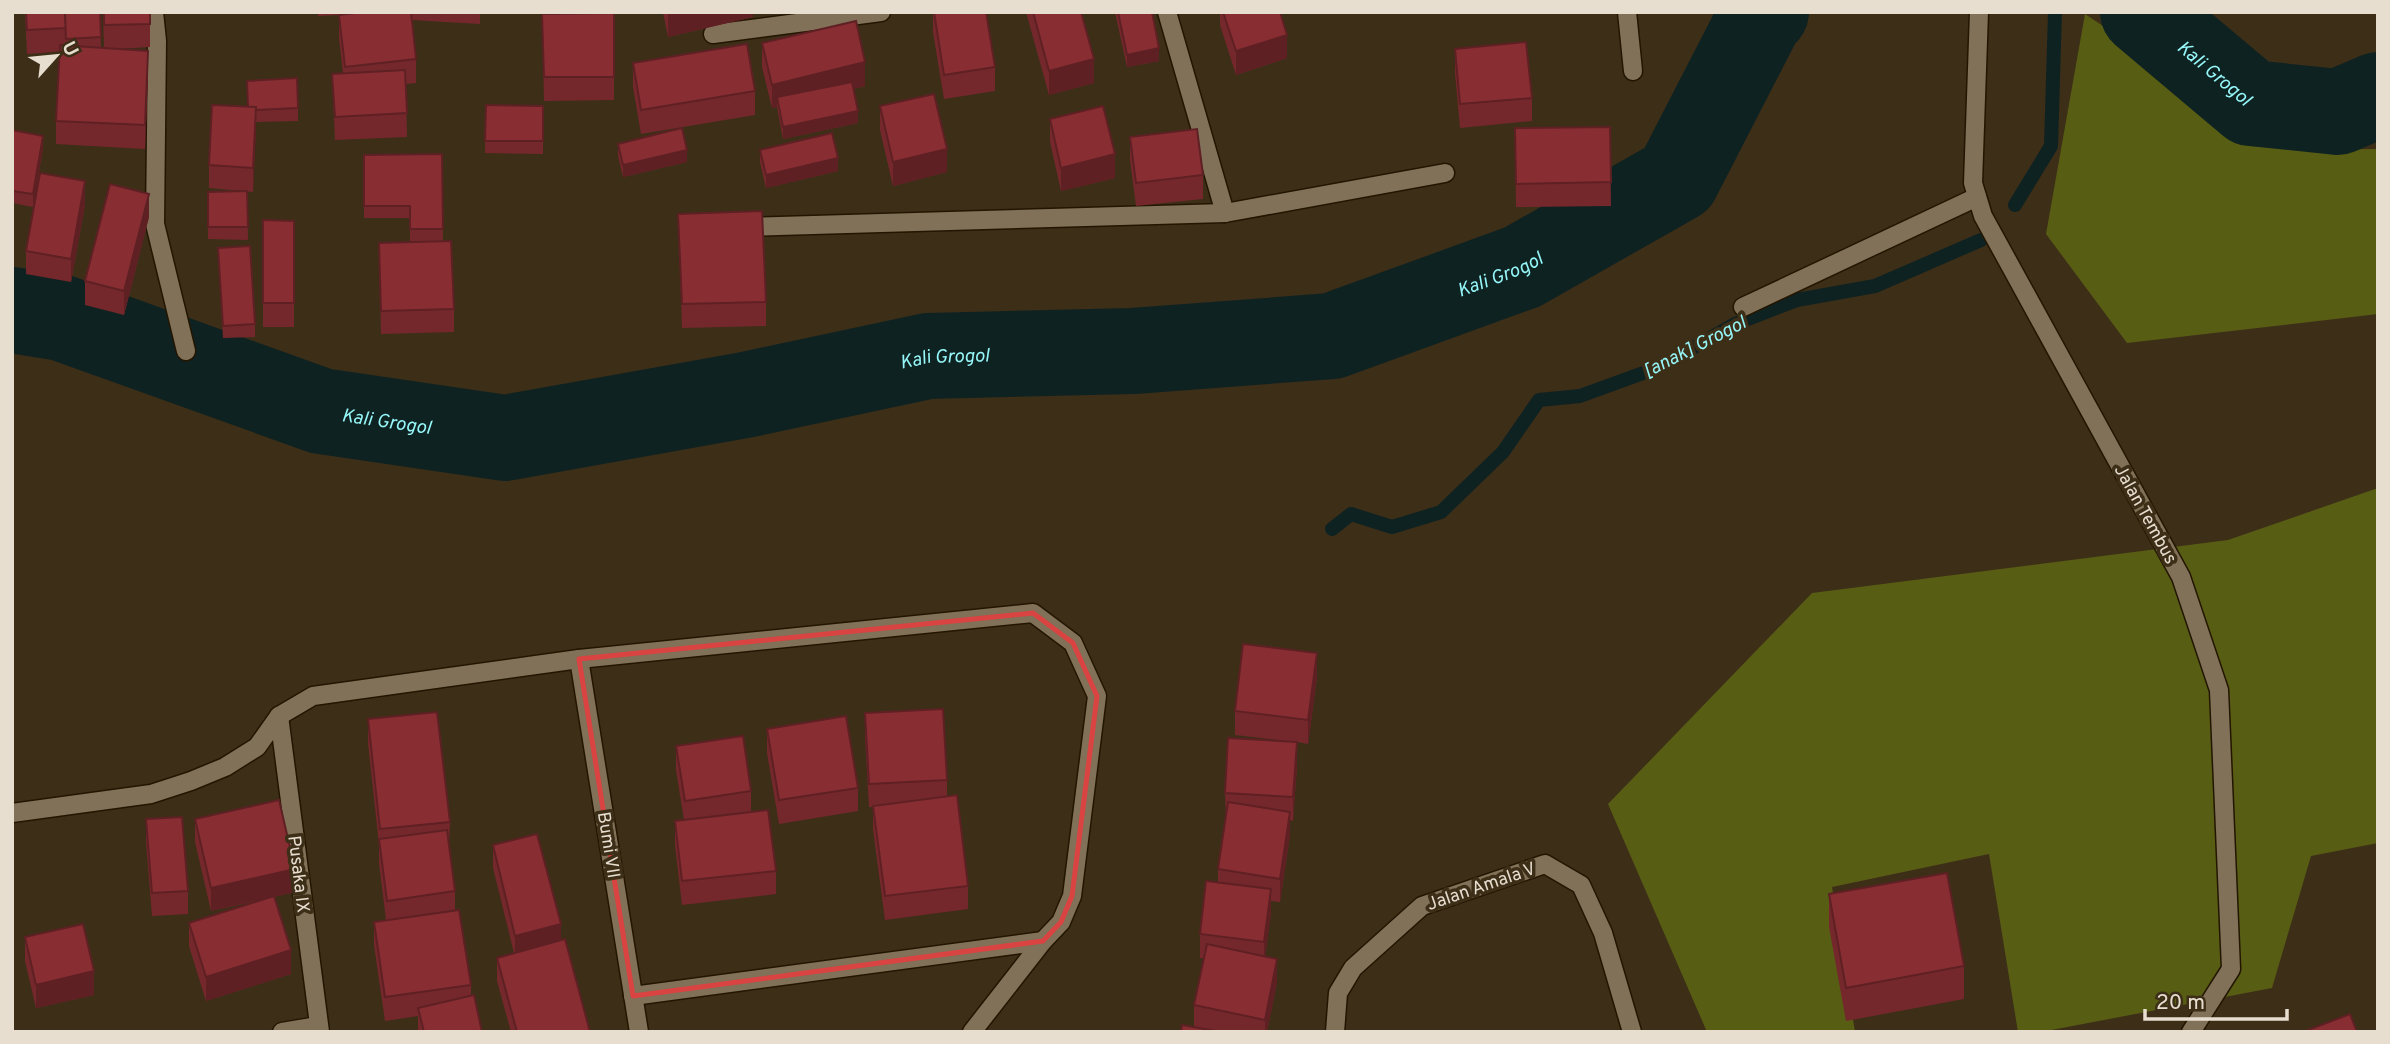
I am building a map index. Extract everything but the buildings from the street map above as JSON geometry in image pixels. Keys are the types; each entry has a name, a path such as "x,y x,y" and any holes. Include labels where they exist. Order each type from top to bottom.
{"street":[{"path":"154,12 157,41 155,224 186,351"},
{"path":"713,34 881,12"},
{"path":"1167,12 1225,213"},
{"path":"1627,12 1633,71"},
{"name":"Jalan Tembus","path":"1979,18 1973,183 1983,216 2181,577 2219,690 2231,970 2191,1032"},
{"path":"744,228 1225,213 1445,173"},
{"path":"1743,307 1977,197"},
{"path":"12,813 151,794 191,782 225,767 257,747 279,716 313,696 579,659 1033,613 1073,643 1097,696 1072,895 1061,922 972,1032"},
{"name":"Bumi VII","path":"579,659 639,1032"},
{"name":"Pusaka IX","path":"279,716 319,1029"},
{"name":"Jalan Amala V","path":"1335,1032 1338,993 1353,968 1422,906 1545,864 1581,886 1604,933 1632,1032"},
{"path":"633,996 1044,941"},
{"path":"282,1032 319,1029"}],"highlighted area":[{"path":"1033,613 1073,643 1097,696 1072,896 1061,922 1043,941 633,996 579,659"}],"green space":[{"path":"2085,14 2289,150 2378,149 2378,314 2127,343 2046,234"},
{"path":"2378,488 2378,843 2311,856 2272,988 2041,1032 2018,1032 1989,854 1832,887 1855,1032 1707,1032 1608,804 1812,593 2228,540"}],"waterway":[{"name":"Kali Grogol","path":"12,310 62,318 321,411 505,438 745,395 928,356 1133,351 1332,336 1522,267 1677,179 1761,16 1766,12"},
{"name":"[anak] Grogol","path":"2015,205 2051,146 2055,12"},
{"name":"Kali Grogol","path":"2143,12 2251,103 2338,112 2378,95"},
{"name":"[anak] Grogol","path":"1332,529 1351,514 1392,527 1441,512 1503,452 1539,400 1580,396 1657,368 1735,324 1797,300 1875,286 1981,240"}]}
